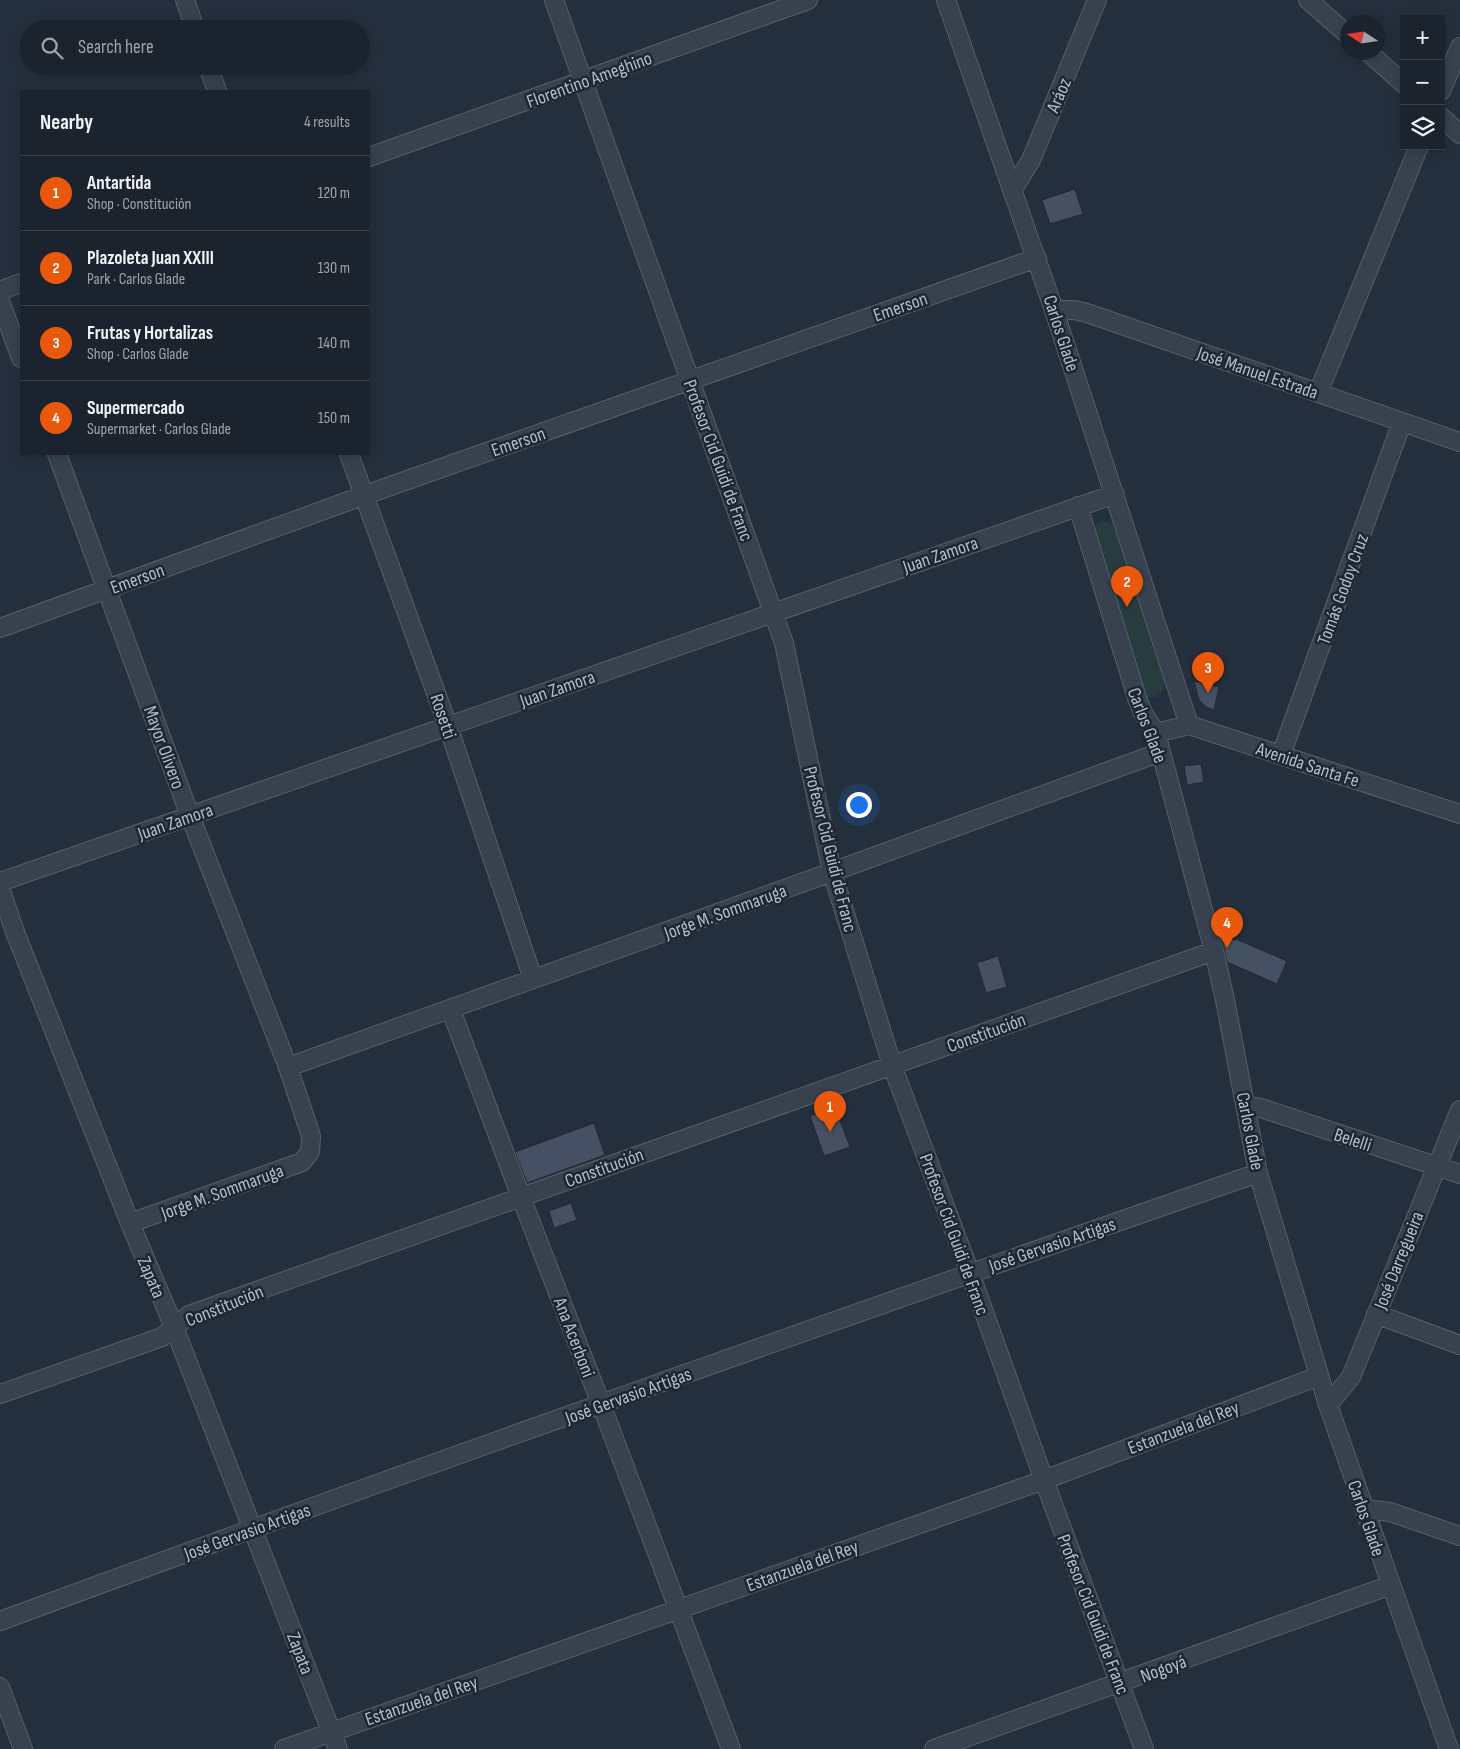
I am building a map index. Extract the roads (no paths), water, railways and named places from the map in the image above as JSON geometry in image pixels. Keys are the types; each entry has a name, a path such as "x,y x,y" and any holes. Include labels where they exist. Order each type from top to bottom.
{"street":[{"path":"185,0 192,20"},
{"name":"Profesor Cid Guidi de Franc","path":"554,0 784,643 832,872 892,1065 1144,1749"},
{"name":"Florentino Ameghino","path":"370,157 808,0"},
{"name":"Carlos Glade","path":"946,0 1037,258 1189,725"},
{"name":"Aráoz","path":"1013,189 1030,160 1097,0"},
{"path":"1308,0 1340,28"},
{"path":"1445,82 1460,47"},
{"path":"1377,60 1400,80"},
{"path":"211,75 217,90"},
{"path":"1445,121 1460,134"},
{"path":"1318,393 1416,150"},
{"name":"Emerson","path":"0,628 365,495 1037,258"},
{"path":"0,291 20,283"},
{"path":"0,301 20,355"},
{"name":"José Manuel Estrada","path":"1054,310 1074,310 1087,313 1460,442"},
{"name":"Tomás Godoy Cruz","path":"1282,755 1402,422"},
{"name":"Mayor Olivero","path":"57,455 190,816 288,1067 311,1136 310,1152"},
{"name":"Rosetti","path":"349,455 448,726 533,979"},
{"name":"Juan Zamora","path":"0,882 1115,494"},
{"name":"Carlos Glade","path":"1078,506 1137,698 1143,713 1156,733 1214,951 1258,1173 1328,1405 1449,1749"},
{"path":"1156,733 1189,725"},
{"name":"Avenida Santa Fe","path":"1189,725 1460,814"},
{"name":"Jorge M. Sommaruga","path":"288,1067 451,1010 1161,752"},
{"name":"Zapata","path":"0,888 7,935 174,1327 338,1749"},
{"name":"Constitución","path":"0,1394 162,1337 189,1315 1214,951"},
{"name":"Ana Acerboni","path":"451,1010 731,1749"},
{"name":"Belelli","path":"1246,1105 1261,1108 1460,1174"},
{"name":"José Darregueira","path":"1328,1405 1351,1377 1460,1110"},
{"name":"Jorge M. Sommaruga","path":"130,1223 302,1162 310,1152"},
{"name":"José Gervasio Artigas","path":"0,1621 252,1528 970,1273 1258,1173"},
{"path":"1376,1314 1460,1345"},
{"name":"Estanzuela del Rey","path":"284,1749 1044,1480 1319,1376"},
{"path":"1364,1509 1390,1512 1460,1536"},
{"name":"Nogoyá","path":"934,1749 1390,1584"},
{"path":"0,1687 23,1749"}],"place":[{"name":"Plazoleta Juan XXIII","path":"1127,607"},
{"name":"Frutas y Hortalizas","path":"1208,693"},
{"name":"Supermercado","path":"1227,948"},
{"name":"Antartida","path":"830,1132"}]}
